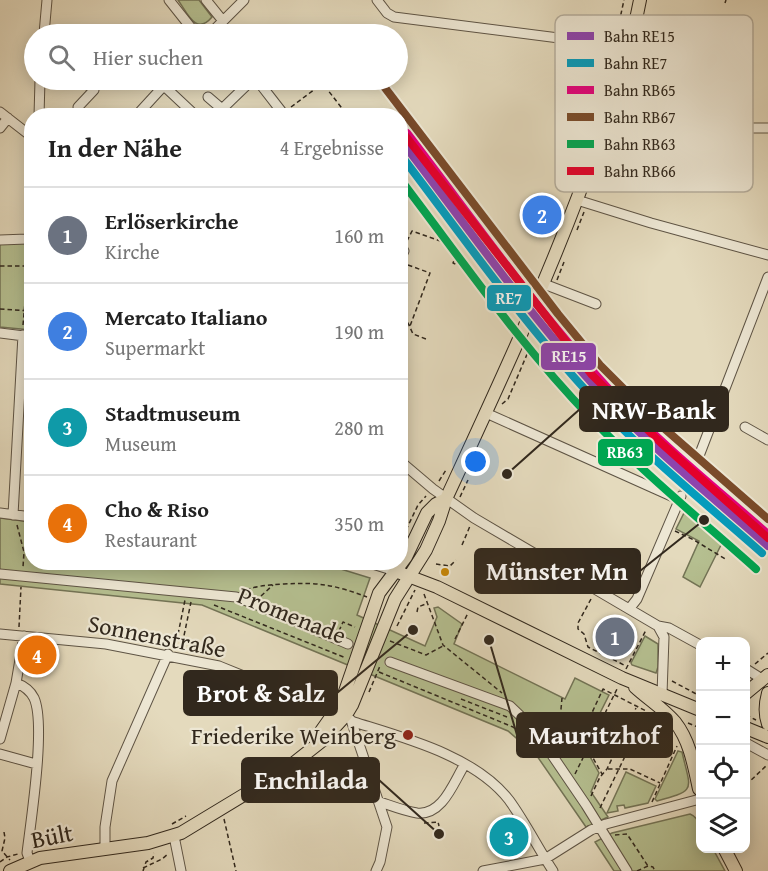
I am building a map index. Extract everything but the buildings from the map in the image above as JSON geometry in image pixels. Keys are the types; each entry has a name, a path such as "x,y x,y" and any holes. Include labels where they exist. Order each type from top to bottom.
{"main road":[{"path":"636,15 640,0"},
{"path":"345,717 357,696 395,599 435,531 446,499 544,284 580,192"},
{"path":"408,553 427,513 436,504 446,499"},
{"path":"345,717 356,662 376,601 395,571 472,604 696,708"},
{"path":"626,675 675,723 690,751 696,777"},
{"path":"748,691 765,677"},
{"path":"768,693 765,716 768,724"},
{"name":"Bült","path":"15,870 28,857 148,843 172,830 186,831 291,766 345,717"},
{"path":"750,730 768,737"},
{"path":"726,853 736,871"}],"street":[{"path":"45,24 47,0"},
{"path":"169,0 188,24"},
{"path":"206,0 216,24"},
{"path":"222,24 244,0"},
{"path":"377,0 387,13 394,17 555,38"},
{"path":"39,108 40,90"},
{"path":"78,107 93,90"},
{"path":"143,108 159,90"},
{"path":"173,90 188,108"},
{"path":"223,108 242,90"},
{"path":"265,90 279,108"},
{"path":"208,97 221,108"},
{"path":"0,128 4,115 24,131"},
{"path":"577,200 768,255"},
{"path":"0,240 24,237"},
{"path":"699,456 768,277"},
{"path":"544,284 596,304"},
{"path":"0,333 24,333"},
{"path":"13,513 24,361"},
{"path":"486,413 681,498 637,599 630,608"},
{"path":"745,427 768,440"},
{"path":"408,468 446,499 474,518 655,623 696,643"},
{"path":"0,513 24,515"},
{"name":"Promenade","path":"0,574 23,571 188,598 224,595 255,603 348,644"},
{"path":"655,623 664,637 662,694"},
{"name":"Sonnenstraße","path":"0,634 106,644 174,656 231,670 345,717 438,750 492,782 508,800 553,871"},
{"path":"0,739 16,683 24,636"},
{"path":"105,849 105,827 112,781 174,656"},
{"path":"384,664 510,706 535,730 627,871"},
{"path":"750,671 765,677"},
{"path":"16,683 28,689 36,702 38,719 28,857"},
{"path":"345,717 358,743 387,827 376,871"},
{"path":"750,745 768,755"},
{"path":"0,754 36,764"},
{"path":"380,802 415,813 424,813 435,808 445,798 465,764"},
{"path":"483,871 545,859 599,826 652,812 696,796"},
{"path":"172,830 181,871"}],"path":[{"path":"620,15 624,0"},
{"path":"292,108 314,90"},
{"path":"328,90 342,108"},
{"path":"408,192 413,198"},
{"path":"408,241 412,231 443,242 455,258 453,263 467,269 471,281"},
{"path":"408,260 430,273 410,326"},
{"path":"0,266 24,265"},
{"path":"24,299 24,318"},
{"path":"0,309 23,310"},
{"path":"408,323 413,334 426,339"},
{"path":"440,480 447,469"},
{"path":"408,527 418,505 433,489"},
{"path":"13,513 12,521 17,524 24,552 18,633 24,636"},
{"path":"462,545 474,518"},
{"path":"668,528 694,540 727,560"},
{"path":"436,564 450,566 456,560"},
{"path":"241,593 262,585 325,584 368,597"},
{"path":"255,603 274,585"},
{"path":"596,589 578,623 578,628 584,634 588,647 626,675"},
{"path":"425,597 443,645 503,694 510,706"},
{"path":"174,656 188,598"},
{"path":"174,656 188,598"},
{"path":"395,629 408,603"},
{"path":"417,612 418,607 429,603"},
{"name":"Promenade","path":"213,604 349,660"},
{"path":"455,639 472,604"},
{"name":"Promenade","path":"339,632 343,622 353,626"},
{"path":"571,783 614,694 655,623"},
{"path":"388,645 392,635"},
{"path":"390,642 426,655 443,645"},
{"path":"750,667 768,653"},
{"path":"663,666 674,682 696,694"},
{"path":"378,672 513,727 534,743"},
{"path":"583,732 603,689 647,711 602,806 588,809"},
{"path":"457,697 510,718"},
{"path":"549,738 561,710 562,698"},
{"path":"588,809 602,774 607,769 637,706"},
{"path":"691,724 696,726"},
{"path":"640,725 665,736"},
{"path":"584,729 588,734 590,745"},
{"path":"661,740 669,730"},
{"path":"652,812 651,805 678,744"},
{"path":"590,745 613,756"},
{"path":"552,755 588,749"},
{"path":"588,749 602,774"},
{"path":"616,750 626,754"},
{"path":"750,781 768,765"},
{"path":"607,769 630,769 645,773 660,783"},
{"path":"172,830 188,816"},
{"path":"224,818 236,871"},
{"path":"424,823 438,822 440,826"},
{"path":"4,832 5,838 1,851 15,870"},
{"path":"606,838 627,834 648,866 653,867 655,871"},
{"path":"142,869 146,862 153,858 155,851"},
{"path":"0,862 7,857 28,857"},
{"path":"142,869 162,859"},
{"path":"637,871 648,866"}],"green space":[{"path":"178,0 199,0 212,17 206,22 197,24 189,17"},
{"path":"0,242 24,242 24,329 0,327"},
{"path":"684,513 722,543 700,587 683,577 699,541 676,529"},
{"path":"0,518 24,521 24,570 344,570 370,578 357,615 425,646 437,617 434,608 438,607 462,624 454,644 565,699 575,678 609,695 588,737 587,751 599,773 591,792 608,817 586,827 537,756 508,731 202,605 0,584"},
{"path":"645,636 658,644 656,673 631,663"},
{"path":"678,751 682,752 688,775 688,787 679,794 657,801 655,799"},
{"path":"626,772 656,786 648,803 625,808 624,805 617,806 618,811 607,813"},
{"path":"690,814 696,819 696,853 715,853 725,871 614,871 595,842 612,833"}],"tunnel":[{"path":"681,496 699,456"},
{"path":"348,644 390,662"}],"rail line":[{"name":"RB67","path":"387,90 400,108"},
{"name":"RB67","path":"408,118 558,314 600,365 658,423 768,519"},
{"name":"RB65","path":"408,134 510,269 590,368 655,435 768,534"},
{"name":"RB66","path":"408,139 592,375 661,443 768,538"},
{"name":"RE15","path":"408,150 556,342 613,406 689,478 768,546"},
{"name":"RE7","path":"408,165 500,286 579,383 644,450 762,553"},
{"name":"RB63","path":"408,190 492,302 565,390 630,457 756,569"}],"place":[{"name":"Mercato Italiano","path":"542,215"},
{"name":"NRW-Bank","path":"507,474"},
{"name":"Münster Mn","path":"704,520"},
{"name":"Brot & Salz","path":"413,630"},
{"name":"Erlöserkirche","path":"615,637"},
{"name":"Mauritzhof","path":"489,640"},
{"name":"Cho & Riso","path":"37,655"},
{"name":"Friederike Weinberg","path":"408,735"},
{"name":"Enchilada","path":"439,834"},
{"name":"Stadtmuseum","path":"509,837"}]}
